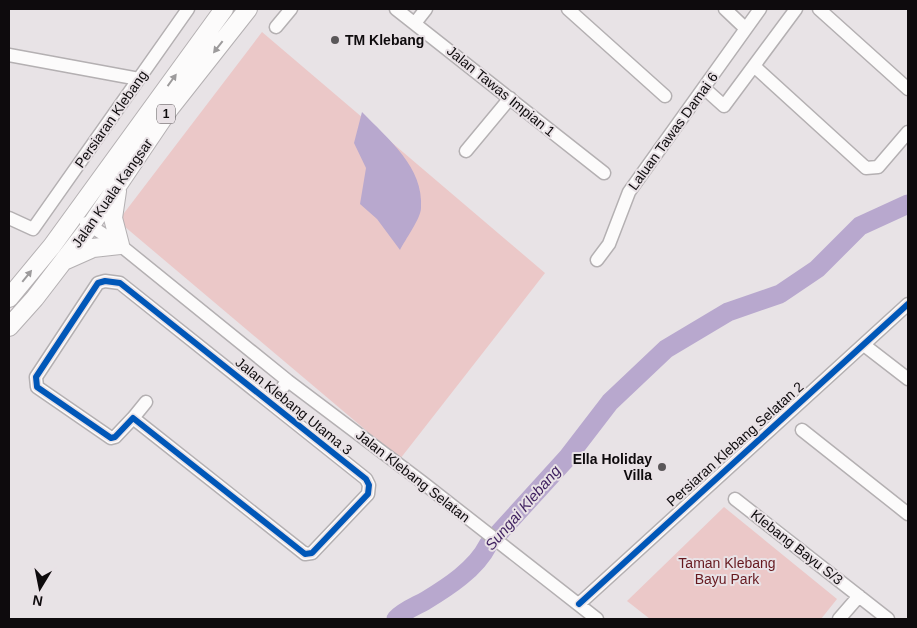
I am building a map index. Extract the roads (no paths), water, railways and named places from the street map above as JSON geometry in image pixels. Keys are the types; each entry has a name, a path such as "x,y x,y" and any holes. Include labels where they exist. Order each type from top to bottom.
{"highway":[{"name":"Jalan Kuala Kangsar","path":"9,298 44,255 224,9"},
{"name":"Jalan Kuala Kangsar","path":"9,327 35,298 63,261 118,185 170,108 248,9"},
{"path":"44,255 76,228 88,224 102,188 141,132 144,120"},
{"path":"63,261 92,248 120,244 113,218 118,185"}],"street":[{"name":"Persiaran Klebang","path":"9,218 33,228 188,9"},
{"path":"276,26 291,9"},
{"name":"Jalan Tawas Impian 1","path":"396,9 604,173"},
{"path":"416,23 426,9"},
{"path":"568,9 665,96"},
{"path":"725,9 745,28"},
{"name":"Laluan Tawas Damai 6","path":"597,260 609,244 629,192 760,9"},
{"path":"704,88 724,106 796,9"},
{"path":"819,9 908,89"},
{"path":"9,55 139,79"},
{"path":"754,66 862,165 870,169 878,167 908,132"},
{"path":"466,152 510,98"},
{"name":"Jalan Klebang Selatan","path":"88,224 120,244 288,381 597,619"},
{"name":"Jalan Klebang Utama 3","path":"105,280 120,283 366,479 369,485 364,499 308,555 133,418 115,437 111,438 36,384 36,377 98,283 105,280"},
{"name":"Persiaran Klebang Selatan 2","path":"579,604 908,304"},
{"path":"864,345 908,379"},
{"path":"270,402 288,381"},
{"path":"133,418 146,402"},
{"path":"802,430 908,514"},
{"name":"Klebang Bayu S/3","path":"735,498 888,619"},
{"path":"839,619 859,596"}],"waterway":[{"name":"Sungai Klebang","path":"396,619 406,611 443,590 469,570 488,545 567,458 610,402 666,349 728,312 780,294 817,269 860,226 908,204"}],"place":[{"name":"TM Klebang","path":"335,40"},
{"name":"Ella Holiday Villa","path":"662,467"}],"park label":[{"name":"Taman Klebang Bayu Park","path":"727,572"}]}
